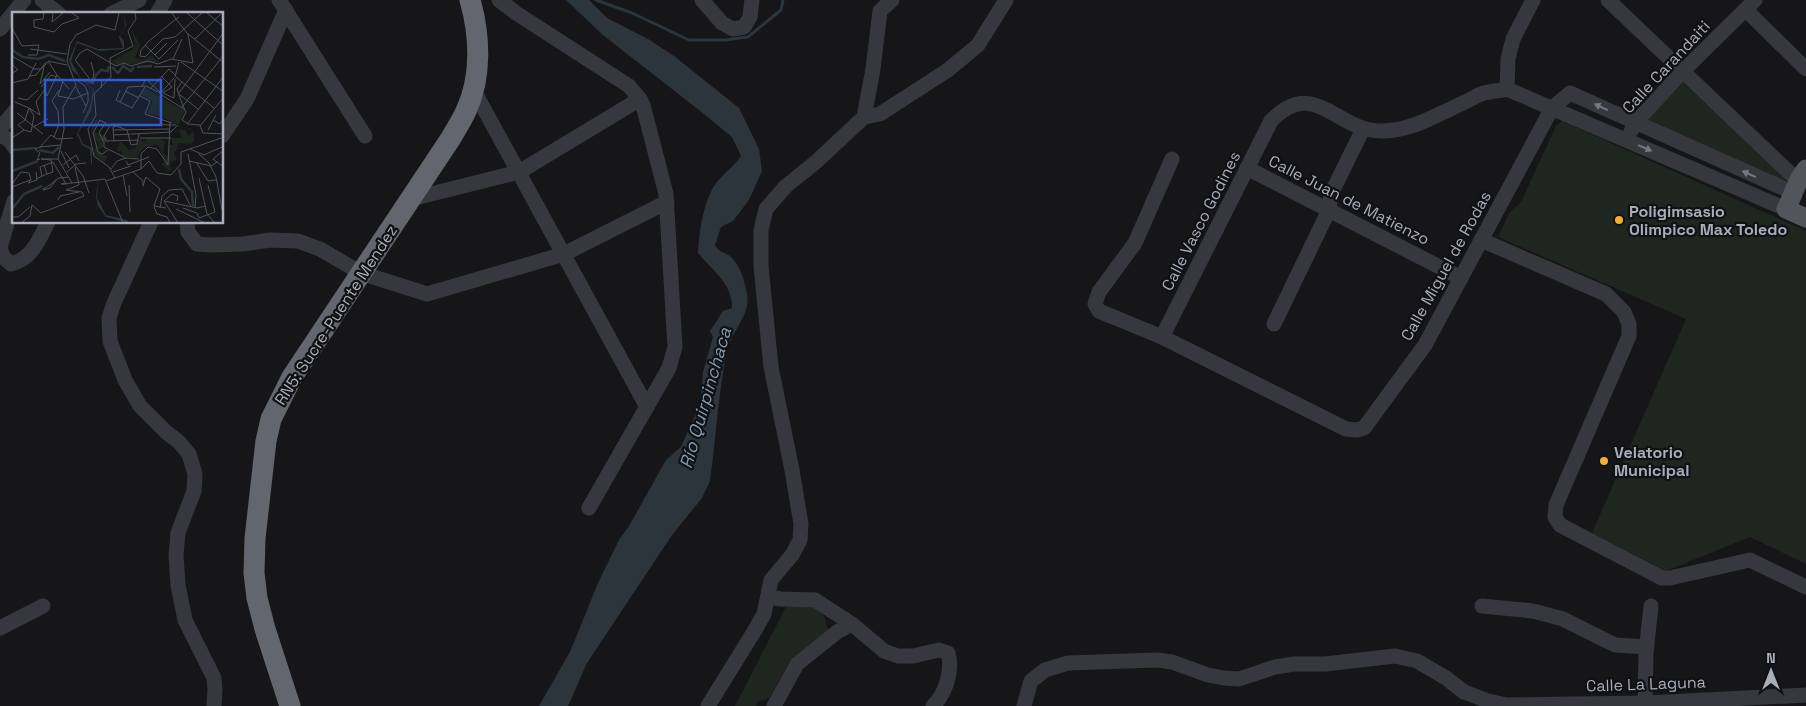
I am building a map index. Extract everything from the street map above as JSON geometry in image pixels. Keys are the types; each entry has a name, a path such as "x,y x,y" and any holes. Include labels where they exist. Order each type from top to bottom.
{"highway":[{"name":"RN5: Sucre-Puente Mendez","path":"290,706 264,629 254,573 255,538 266,440 271,419 292,377 451,138 467,109 477,68 478,41 476,19 470,0"}],"main road":[{"path":"1798,190 1806,218"}],"street":[{"path":"14,12 24,0"},
{"path":"42,0 57,12"},
{"path":"115,12 139,0"},
{"path":"158,12 165,0"},
{"path":"499,0 629,86 640,99 664,185 675,347 669,368 589,508"},
{"path":"702,0 722,23 733,29 744,26 750,17 752,0"},
{"path":"864,117 873,69 880,11 892,0"},
{"path":"708,706 756,630 764,614 772,580 792,555 800,540 801,524 783,421 771,367 761,266 761,230 766,209 785,187 817,161 864,117 880,114 948,70 978,45 1006,0"},
{"path":"1507,89 1508,59 1513,40 1533,0"},
{"path":"1608,0 1683,71 1798,190"},
{"path":"283,5 365,136"},
{"path":"224,133 246,98 283,5"},
{"path":"1750,5 1806,68"},
{"name":"Calle Carandaiti","path":"1626,140 1635,123 1683,71 1750,5"},
{"path":"0,29 12,14"},
{"path":"473,89 647,407"},
{"path":"1274,324 1329,210 1331,194 1364,129 1380,131 1402,129 1418,124 1484,93 1507,89 1626,140 1798,190"},
{"path":"1552,108 1570,93 1635,123 1798,190"},
{"path":"411,199 519,172 640,99"},
{"name":"Calle Vasco Godines","path":"1162,337 1271,121 1280,112 1295,103 1314,104 1364,129"},
{"name":"Calle Miguel de Rodas","path":"1162,337 1346,429 1356,430 1364,428 1425,345 1552,108"},
{"path":"0,129 12,114"},
{"path":"0,136 5,136 12,143"},
{"path":"1162,337 1099,311 1095,304 1099,292 1135,243 1172,158"},
{"name":"Calle Juan de Matienzo","path":"1247,168 1461,278"},
{"path":"187,224 188,232 197,244 210,246 270,240 298,242 320,250 361,273 428,294 564,254 666,202"},
{"path":"12,208 0,247 3,257 11,264 21,262 32,252 47,224"},
{"path":"150,224 114,303 109,318 110,341 125,380 140,406 179,442 189,454 195,474 194,491 178,533 176,555 178,585 185,620 214,678 216,689 214,706"},
{"path":"1481,240 1606,294 1624,312 1629,324 1629,336 1556,505 1554,517 1560,525 1662,578 1670,578 1750,560 1806,588"},
{"path":"768,597 815,600 852,624 884,651 898,656 913,656 939,650 948,653 951,663 943,693 933,706"},
{"path":"0,628 43,606"},
{"path":"1482,606 1533,611 1563,619 1615,645 1646,647"},
{"path":"1645,702 1646,647 1650,606"},
{"path":"774,706 797,664 837,632 852,624"},
{"name":"Calle La Laguna","path":"1024,706 1032,681 1045,670 1068,663 1157,660 1172,662 1208,675 1239,679 1284,665 1325,664 1395,656 1417,661 1446,678 1464,692 1488,701 1507,705 1806,696"}],"shaded area":[{"path":"1682,82 1782,173 1787,184 1650,123 1648,118"},
{"path":"1562,121 1806,231 1806,564 1750,537 1666,571 1592,533 1686,319 1498,237 1509,213 1521,202 1556,126"},
{"path":"813,605 824,616 828,630 791,659 769,698 758,702 756,706 735,706 786,607"}],"water":[{"name":"Río Quirpinchaca","path":"566,0 589,0 607,18 648,39 674,56 739,108 759,149 762,171 749,200 733,221 721,227 715,245 719,251 730,256 737,264 745,284 747,302 746,309 727,351 719,400 710,481 702,498 672,535 587,663 568,706 539,706 570,652 598,583 619,540 629,526 666,460 681,447 700,404 703,372 713,337 710,331 723,311 732,308 729,292 721,278 698,253 701,226 712,189 741,156 732,137 603,35"}],"waterway":[{"path":"596,0 632,13 689,40 725,40 748,37 781,10 783,0"}],"place":[{"name":"Poligimsasio Olimpico Max Toledo","path":"1619,220"},
{"name":"Velatorio Municipal","path":"1604,461"}]}
